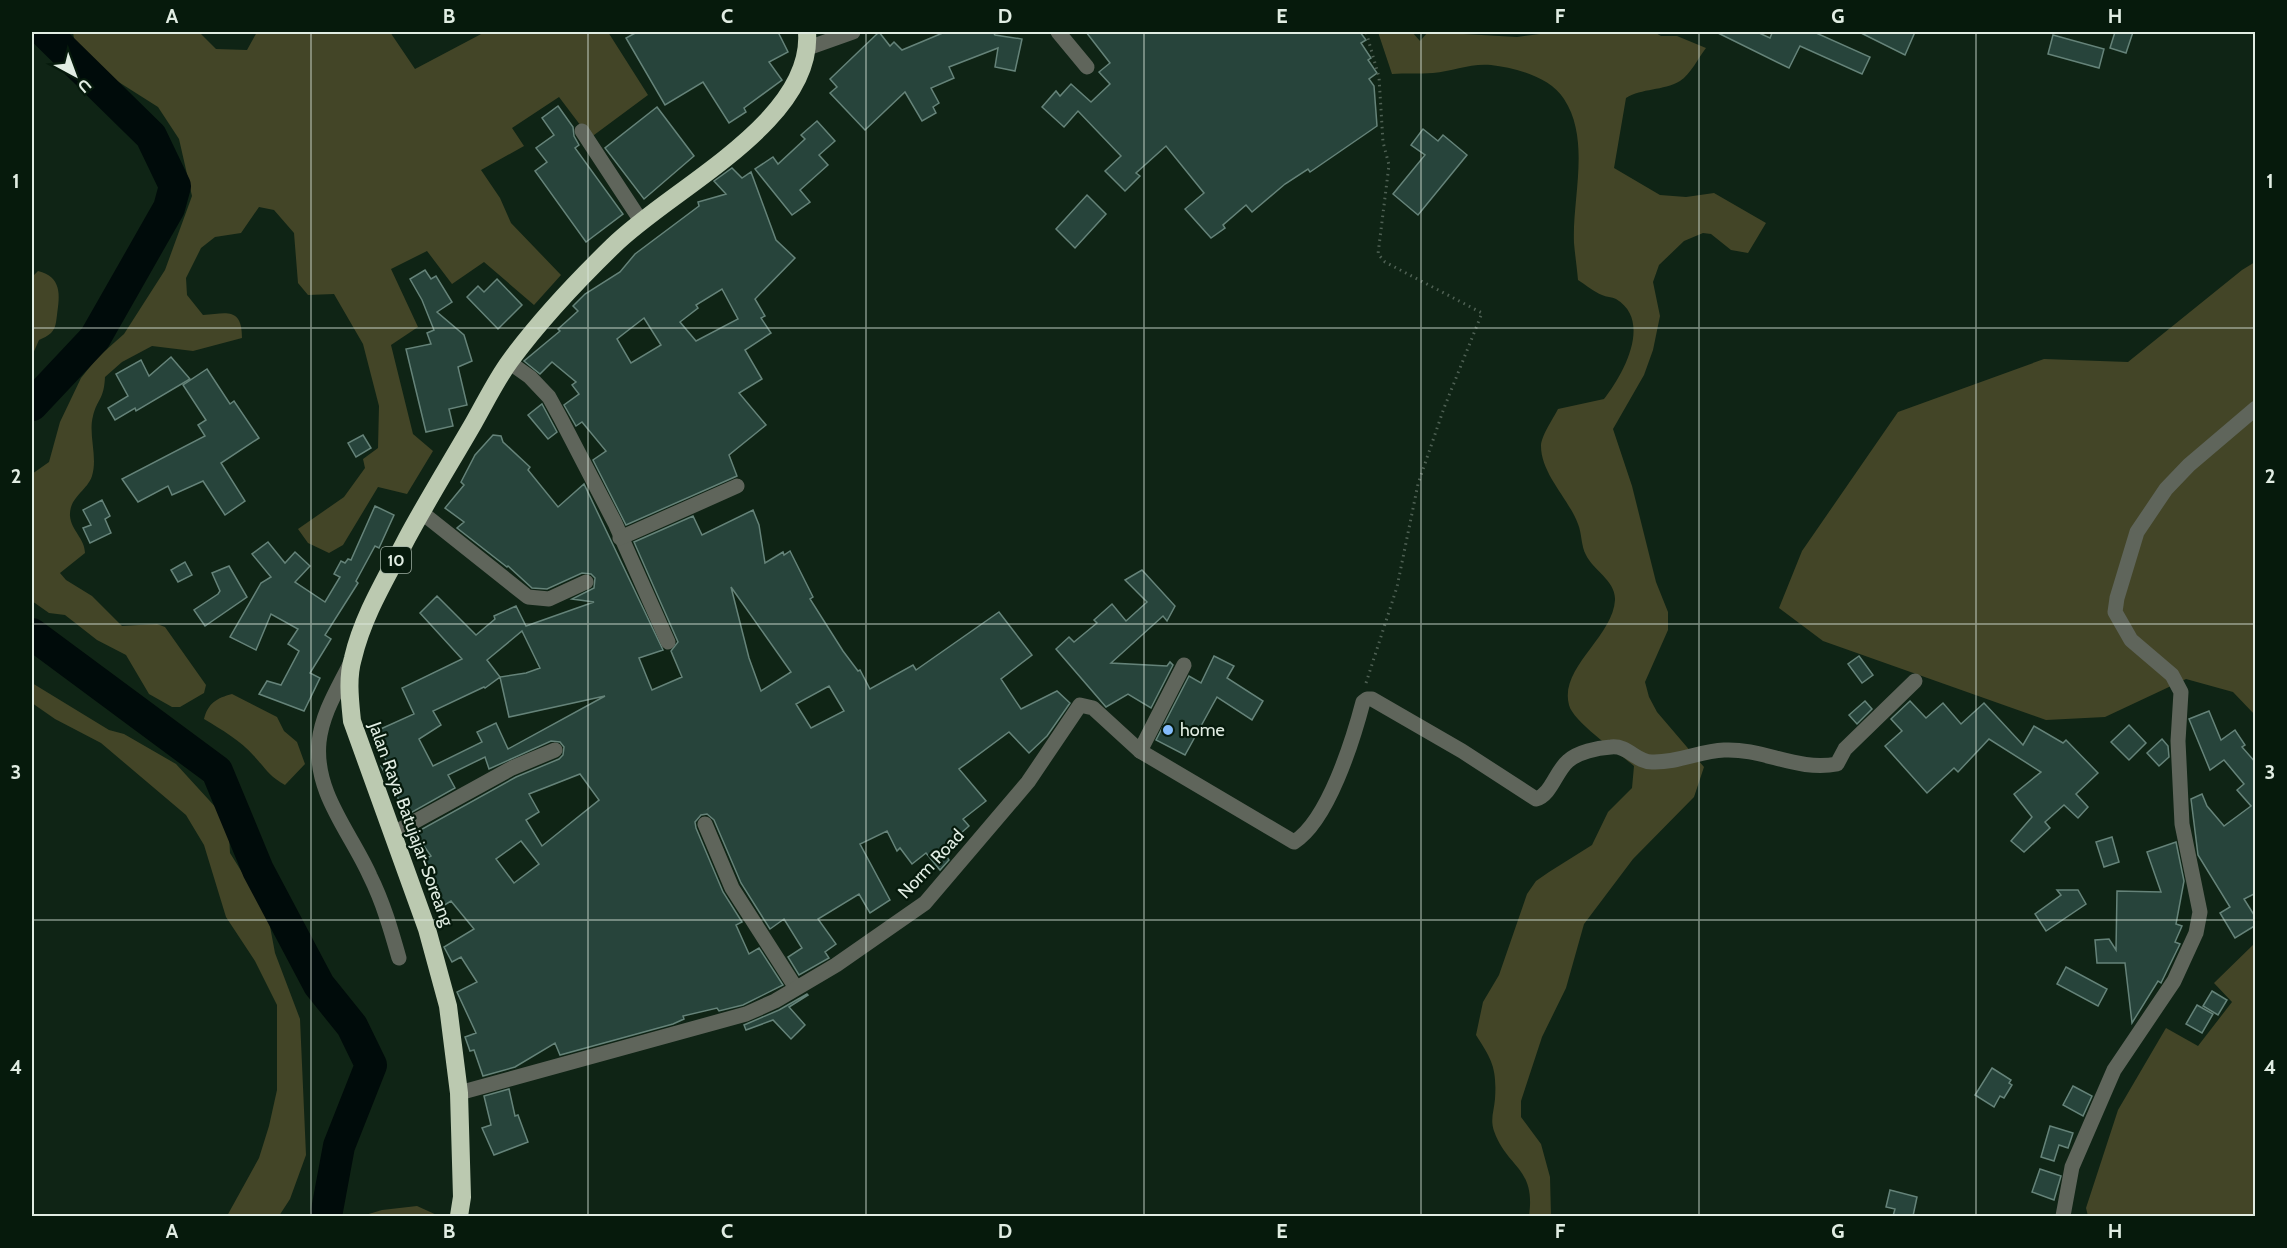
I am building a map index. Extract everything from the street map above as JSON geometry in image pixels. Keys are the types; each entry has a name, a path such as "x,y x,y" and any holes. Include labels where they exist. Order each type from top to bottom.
{"highway":[{"name":"Jalan Raya Batujajar-Soreang","path":"459,1216 462,1197 459,1093 448,1006 428,929 352,721 349,695 352,660 362,625 421,512 509,362 606,253 641,221 750,138 778,111 796,81 807,40"}],"street":[{"path":"807,40 853,32"},
{"path":"1058,32 1087,67"},
{"path":"582,131 641,221"},
{"path":"509,362 530,377 549,397 589,472 668,642"},
{"path":"2063,1216 2072,1167 2114,1070 2174,981 2196,933 2200,912 2182,824 2178,741 2181,692 2172,675 2131,640 2115,612 2117,597 2137,532 2166,489 2189,465 2256,408"},
{"path":"620,538 737,486"},
{"path":"421,512 528,597 549,599 586,582"},
{"path":"352,660 323,719 319,743 320,769 333,811 370,876 399,958"},
{"path":"1140,751 1184,665"},
{"path":"1365,700 1372,699 1462,751 1536,799 1543,794 1567,762 1575,756 1611,747 1622,747 1653,762 1688,759 1723,750 1738,750 1811,766 1834,765 1839,763 1845,749 1915,681"},
{"name":"Norm Road","path":"459,1093 746,1014 796,988 855,952 912,913 932,895 1028,782 1080,705 1093,708 1140,751 1290,841 1297,840 1318,814 1340,776 1365,700"},
{"path":"392,834 512,768 555,750"},
{"path":"705,824 732,888 796,988"}],"path":[{"path":"1365,700 1362,695 1397,587 1418,484 1443,408 1482,313 1385,262 1378,254 1389,165 1382,132 1379,77 1366,32"}],"green space":[{"path":"73,32 199,32 216,49 247,50 257,32 390,32 415,69 485,32 608,32 648,95 590,138 559,97 512,128 524,146 481,170 500,198 511,223 561,275 534,305 484,262 452,284 427,251 391,269 418,327 391,345 413,434 433,451 407,494 378,487 343,545 329,553 308,543 298,529 344,497 365,468 363,459 378,448 379,406 363,344 334,294 308,295 298,283 294,233 274,210 259,207 241,233 215,237 201,248 186,278 187,295 203,315 226,313 236,317 242,338 193,351 152,346 122,362 105,377 102,395 92,423 94,469 90,481 70,509 71,521 83,543 85,553 60,573 66,580 92,596 122,626 157,624 165,627 206,685 204,693 180,707 172,707 149,694 126,655 97,640 65,615 49,613 32,601 32,474 49,462 60,422 81,378 97,358 124,334 165,270 192,196 179,139 158,107 106,74 75,45"},
{"path":"1378,32 1412,32 1420,41 1428,32 1517,37 1556,32 1654,32 1661,36 1677,36 1706,48 1691,70 1680,81 1626,98 1614,168 1660,195 1686,197 1714,193 1766,223 1748,253 1731,250 1711,234 1703,233 1684,241 1659,265 1653,282 1660,316 1653,350 1644,375 1613,429 1632,486 1656,582 1668,612 1668,630 1645,682 1649,697 1657,712 1704,767 1694,797 1633,859 1584,924 1566,988 1542,1037 1521,1101 1521,1117 1541,1144 1550,1177 1551,1216 1529,1216 1530,1200 1524,1177 1506,1153 1494,1131 1492,1119 1495,1099 1494,1072 1490,1058 1476,1035 1483,1002 1499,975 1527,894 1536,881 1592,845 1608,812 1632,788 1634,766 1587,728 1572,712 1569,705 1568,691 1572,678 1606,627 1615,600 1612,587 1586,555 1578,524 1550,476 1542,456 1541,446 1558,409 1604,399 1626,363 1633,334 1632,321 1627,309 1616,299 1599,294 1578,280 1574,243 1579,151 1577,132 1572,115 1558,91 1532,75 1511,68 1491,65 1476,65 1433,73 1392,74"},
{"path":"2255,262 2255,715 2233,692 2186,679 2105,717 2046,720 1823,641 1779,608 1802,551 1898,412 2044,359 2128,362"},
{"path":"38,271 46,274 55,282 59,301 54,329 39,340 32,356 32,277"},
{"path":"32,683 109,730 124,734 176,764 219,811 229,835 230,853 263,906 269,921 275,953 300,1019 306,1155 290,1199 279,1216 227,1216 259,1158 269,1126 277,1090 277,1005 255,961 226,917 204,845 186,815 101,743 55,719 32,703"},
{"path":"232,694 277,717 284,731 297,742 305,764 285,785 271,775 243,745 204,719 214,702"},
{"path":"2255,943 2255,1216 2088,1216 2086,1208 2118,1110 2166,1028 2198,1046 2232,1002 2214,983"},
{"path":"417,1206 439,1216 362,1216 382,1210"}],"building":[{"path":"637,32 778,32 788,52 769,62 782,80 744,108 746,112 729,123 703,82 665,105 626,38"},
{"path":"879,32 890,46 894,42 902,50 945,32 993,32 995,35 1022,39 1015,71 995,67 998,48 949,67 954,78 931,88 939,103 933,107 936,113 922,121 905,92 865,130 830,93 837,87 830,79"},
{"path":"1086,32 1360,32 1366,40 1361,43 1371,58 1368,60 1377,73 1369,79 1374,86 1377,126 1310,172 1308,169 1285,184 1252,212 1246,205 1223,225 1225,228 1211,238 1185,209 1204,193 1166,146 1136,173 1140,176 1125,191 1105,171 1121,156 1078,111 1064,127 1042,107 1056,91 1060,96 1071,84 1091,102 1110,84 1099,72 1110,63"},
{"path":"1716,32 1757,32 1770,38 1772,33 1768,32 1814,32 1870,57 1862,74 1800,46 1789,68"},
{"path":"1859,32 1915,32 1905,55"},
{"path":"2115,32 2133,32 2126,53 2110,48"},
{"path":"2053,35 2104,49 2099,68 2048,54"},
{"path":"558,106 573,127 574,136 579,145 575,148 623,214 586,242 535,171 547,162 536,148 554,135 542,118"},
{"path":"657,107 694,156 644,199 605,148"},
{"path":"817,121 835,141 819,155 828,165 800,190 810,202 792,215 755,169 773,157 778,164 805,139 801,135"},
{"path":"1423,129 1438,141 1443,135 1467,155 1418,215 1393,194 1425,155 1411,145"},
{"path":"732,168 742,178 751,172 776,240 795,258 755,299 765,316 761,318 771,333 745,350 762,379 739,393 766,425 729,455 737,476 626,525 593,460 606,451 582,422 576,426 564,405 579,394 572,385 576,382 552,362 540,374 524,361 560,331 558,329 578,311 573,306 585,294 620,272 635,254 699,206 698,202 726,194 714,181","holes":["722,289 738,319 696,341 680,322 698,308 696,305","644,318 661,345 631,363 617,339"]},
{"path":"1087,195 1106,214 1075,248 1056,229"},
{"path":"425,270 431,279 436,276 452,302 437,312 464,335 472,361 458,367 467,405 449,409 453,426 426,432 406,349 431,344 427,333 434,330 422,300 410,279"},
{"path":"497,279 522,305 498,329 467,297 478,286 484,292"},
{"path":"171,357 190,379 136,411 135,408 115,420 108,408 128,396 116,374 141,360 149,376"},
{"path":"207,369 230,404 234,401 259,438 221,463 245,501 225,515 203,481 172,495 168,486 138,502 122,479 205,436 198,425 206,420 183,385"},
{"path":"542,404 557,432 548,439 528,415"},
{"path":"363,435 371,448 356,457 348,443"},
{"path":"493,435 501,436 503,442 530,467 528,470 558,507 584,484 663,650 639,658 652,690 682,677 671,651 678,642 634,542 693,516 702,535 753,510 759,525 765,563 783,552 784,555 790,551 813,597 810,599 843,651 858,671 860,670 870,689 913,665 916,670 999,612 1032,655 1001,679 1021,709 1057,691 1070,703 1047,736 1029,753 1009,732 959,769 986,801 963,819 969,826 942,850 949,860 940,870 926,853 912,864 900,848 897,851 887,831 860,844 890,900 870,913 859,894 818,919 836,944 825,952 829,958 799,975 788,957 802,948 784,919 770,929 741,883 714,820 707,814 701,815 695,822 696,828 723,892 742,922 736,925 749,954 759,948 783,985 743,1005 683,1016 684,1019 673,1024 560,1055 555,1043 515,1067 483,1076 474,1050 470,1051 465,1037 476,1033 457,992 477,982 461,957 452,962 444,947 474,929 451,901 443,906 435,894 438,892 422,861 431,856 415,833 516,777 559,759 563,755 564,747 560,742 551,741 489,769 485,757 448,775 455,788 407,815 381,766 387,763 374,732 414,714 402,688 462,659 420,613 437,596 476,635 495,619 494,616 516,606 526,626 594,602 572,599 594,588 595,578 591,574 582,573 547,589 532,588 508,566 457,528 464,522 445,508 464,485 461,482 475,455","holes":["731,587 791,672 761,691 749,658","522,631 540,668 526,673 500,677 487,660","500,677 509,717 605,696 508,749 496,723 477,732 482,742 433,766 419,739 441,725 433,711 485,688","829,686 844,711 811,728 796,704","580,774 599,800 542,846 526,820 539,812 529,794","521,841 539,864 514,883 496,859"]},
{"path":"102,500 110,516 105,519 111,533 90,543 83,528 91,525 83,510"},
{"path":"375,506 394,515 379,548 375,546 356,581 358,583 325,635 331,639 310,673 320,678 304,711 259,694 267,681 281,685 299,651 288,644 298,629 271,614 256,650 230,637 261,583 271,577 252,554 268,542 285,563 295,552 310,566 295,582 325,602 340,577 334,574 341,561 345,563 348,559 351,560"},
{"path":"185,562 192,575 178,582 171,570"},
{"path":"229,566 247,597 205,626 194,610 220,591 212,573"},
{"path":"1142,570 1175,606 1167,621 1163,616 1111,663 1167,666 1170,662 1173,665 1151,708 1128,694 1106,707 1056,649 1069,637 1074,642 1097,623 1094,620 1112,604 1126,621 1147,602 1125,580"},
{"path":"1214,656 1234,666 1227,678 1263,701 1252,720 1217,697 1185,755 1156,740 1189,676 1201,683"},
{"path":"1859,656 1873,675 1862,683 1848,664"},
{"path":"1865,701 1872,709 1857,724 1849,715"},
{"path":"1910,701 1926,718 1943,703 1961,724 1984,703 2023,745 2034,726 2063,743 2066,740 2098,773 2076,794 2088,807 2078,818 2064,805 2045,822 2050,828 2024,852 2011,841 2032,817 2014,794 2041,772 1989,739 1958,772 1954,768 1927,793 1885,746 1902,731 1891,719"},
{"path":"2209,711 2221,740 2235,730 2245,745 2242,747 2256,763 2256,893 2244,899 2256,918 2256,925 2235,938 2220,913 2230,907 2198,855 2191,799 2202,794 2207,806 2224,826 2251,806 2237,790 2244,784 2224,760 2210,770 2189,719"},
{"path":"2129,725 2146,743 2129,760 2111,742"},
{"path":"2162,739 2168,746 2169,757 2159,766 2147,753"},
{"path":"2112,837 2119,862 2104,867 2096,842"},
{"path":"2176,842 2184,881 2176,924 2182,926 2175,942 2180,944 2161,983 2158,981 2132,1023 2125,963 2097,963 2095,940 2109,939 2116,950 2117,891 2161,892 2147,852"},
{"path":"2057,890 2078,890 2086,904 2046,931 2035,914 2061,895"},
{"path":"2066,967 2107,989 2098,1006 2057,984"},
{"path":"2212,991 2227,1000 2218,1015 2203,1006"},
{"path":"807,994 789,1007 805,1025 791,1039 773,1020 746,1030 744,1025 779,1010"},
{"path":"2197,1005 2213,1014 2202,1033 2186,1024"},
{"path":"1992,1068 2011,1080 2009,1083 2012,1085 2004,1098 2000,1096 1994,1107 1975,1095"},
{"path":"2073,1086 2092,1096 2083,1116 2063,1105"},
{"path":"509,1089 515,1116 518,1115 528,1142 494,1155 482,1128 491,1125 484,1096"},
{"path":"2050,1126 2073,1133 2068,1148 2059,1145 2054,1161 2041,1157"},
{"path":"2040,1169 2061,1176 2054,1200 2032,1192"},
{"path":"1890,1190 1917,1197 1913,1216 1893,1216 1895,1209 1886,1207"}],"waterway":[{"path":"32,405 95,338 169,208 175,186 151,136 45,32"},
{"path":"32,634 217,771 258,870 319,985 352,1026 371,1065 339,1146 326,1216"}],"place":[{"name":"home","path":"1168,730"}]}
